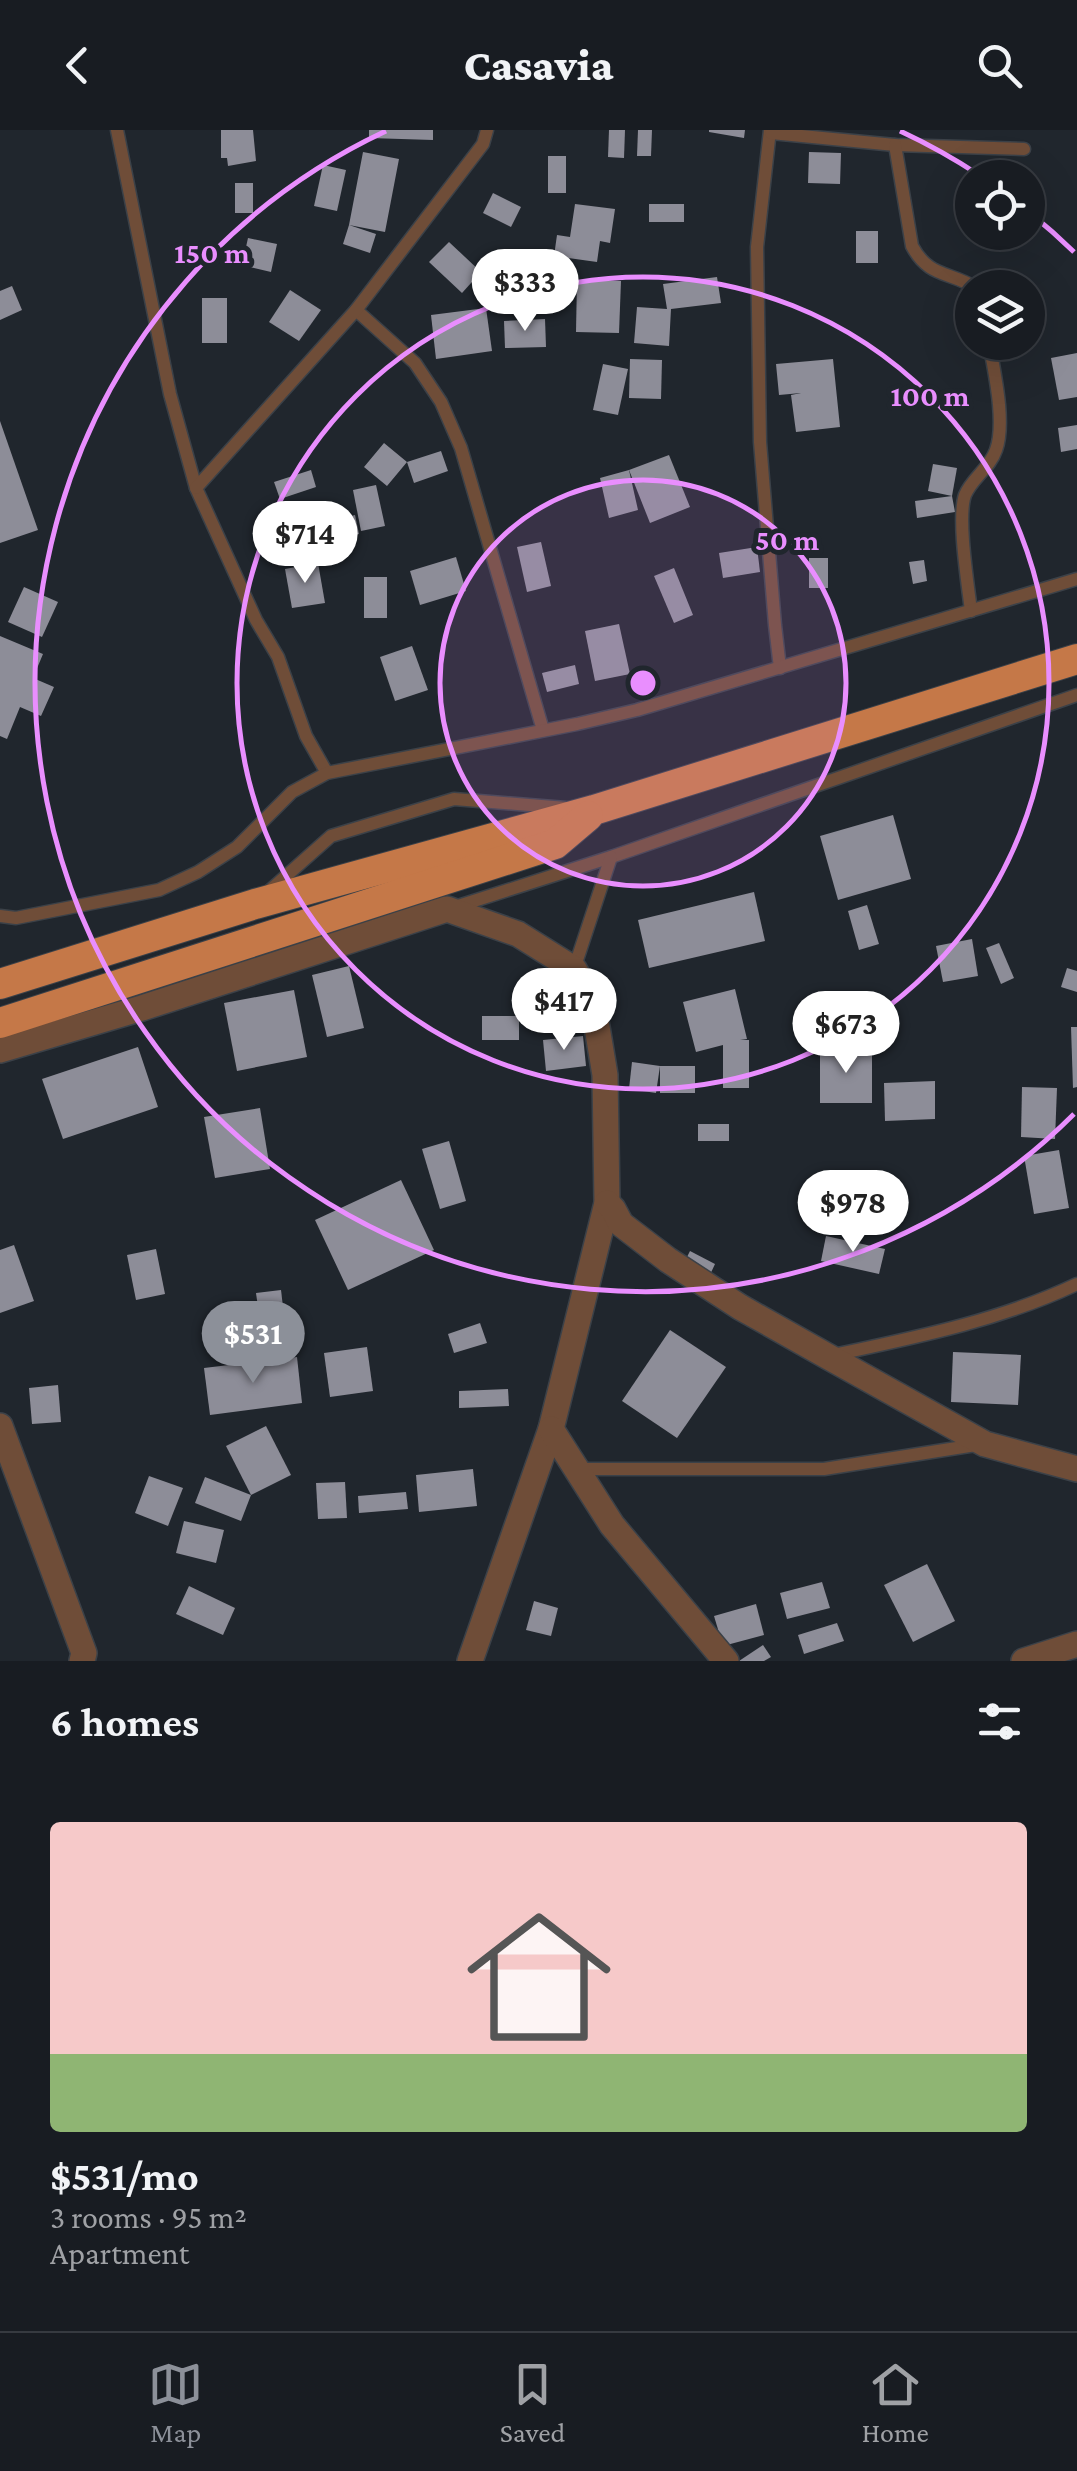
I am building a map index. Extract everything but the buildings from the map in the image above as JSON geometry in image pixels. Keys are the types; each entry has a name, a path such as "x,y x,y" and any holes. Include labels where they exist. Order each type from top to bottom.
{"highway":[{"path":"0,984 255,904 594,810 1077,659"},
{"path":"0,1023 555,844 594,810"}],"street":[{"path":"0,1050 447,909 518,934 574,968 593,1003 605,1074 607,1202 550,1429 470,1661"},
{"path":"607,1202 621,1224 668,1260 826,1356 985,1444 1077,1469"},
{"path":"0,1426 84,1653 82,1661"},
{"path":"550,1429 612,1525 726,1661"},
{"path":"1024,1661 1077,1644"}],"lane":[{"path":"117,130 170,394 196,488 256,620 278,657 306,736 327,773"},
{"path":"196,488 356,310 483,144 487,130"},
{"path":"780,668 760,422 756,247 771,131 896,145 1024,149"},
{"path":"896,145 912,246 932,270 955,278"},
{"path":"356,310 415,363 441,402 461,448 543,730"},
{"path":"971,611 963,550 964,498 997,448 999,426 992,360"},
{"path":"0,916 16,918 159,890 198,872 237,847 292,792 327,773 637,710 1077,579"},
{"path":"447,909 611,857 1077,695"},
{"path":"255,904 331,836 454,799 594,810"},
{"path":"574,968 611,857"},
{"path":"826,1356 913,1338 1029,1305 1077,1284"},
{"path":"576,1469 824,1469 985,1444"}]}
